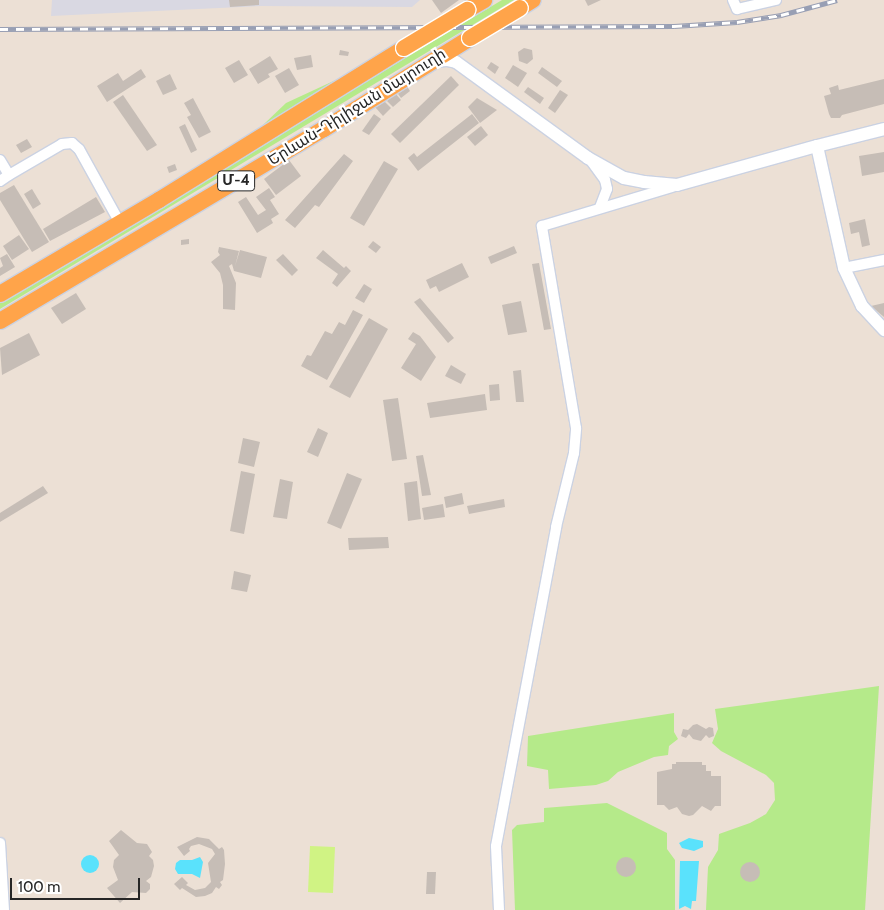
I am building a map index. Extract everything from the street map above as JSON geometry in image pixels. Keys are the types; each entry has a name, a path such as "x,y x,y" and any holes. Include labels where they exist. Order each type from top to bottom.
{"highway":[{"name":"Երևան-Դիլիջան մայրուղի","path":"0,294 120,223 484,0"},
{"name":"Երևան-Դիլիջան մայրուղի","path":"0,321 324,128 526,4"}],"street":[{"path":"733,0 737,9 776,0"},
{"path":"464,67 463,50 470,38"},
{"path":"434,60 452,60 464,67 588,158 624,178 677,185"},
{"path":"498,910 496,846 555,536 574,453 576,428 542,226 677,185 884,129"},
{"path":"0,160 4,178 62,144 72,143 79,149 120,223"},
{"path":"817,146 844,268 862,306 884,330"},
{"path":"588,158 605,180 607,189 600,207"},
{"path":"844,268 884,260"},
{"path":"0,843 4,910"}],"shaded area":[{"path":"52,0 420,0 412,7 261,6 51,16"}],"green space":[{"path":"502,0 514,0 0,309 0,302"},
{"path":"340,78 265,126 263,125 286,103"},
{"path":"879,686 865,910 706,910 708,867 718,850 719,834 750,823 766,814 775,800 774,783 766,775 721,751 712,743 718,729 715,709"},
{"path":"674,713 674,732 678,739 669,746 668,755 654,757 618,772 608,781 596,785 549,789 548,770 527,766 528,736"},
{"path":"607,803 667,833 667,849 675,860 675,910 515,910 512,830 517,825 544,822 544,808"},
{"path":"310,846 335,847 333,893 308,892"}],"water":[{"path":"689,838 703,841 703,847 694,851 682,848 679,843"},
{"path":"90,855 96,858 99,864 96,870 90,873 84,870 81,864 84,858"},
{"path":"200,857 203,862 200,878 192,874 178,874 175,869 176,863 180,860 192,860"},
{"path":"680,861 699,861 696,901 692,901 691,909 685,906 679,909"}],"building":[{"path":"229,0 259,0 259,5 230,7"},
{"path":"432,0 459,0 441,13"},
{"path":"585,0 601,0 588,6"},
{"path":"524,48 532,50 533,59 527,64 519,61 518,52"},
{"path":"340,50 349,52 348,56 339,55"},
{"path":"311,55 313,67 297,70 294,58"},
{"path":"270,56 278,69 268,74 270,77 258,84 249,69"},
{"path":"239,60 248,75 234,83 225,68"},
{"path":"491,62 499,67 495,74 487,68"},
{"path":"513,65 527,73 518,87 505,78"},
{"path":"542,67 562,81 557,87 538,73"},
{"path":"289,68 299,85 285,93 275,76"},
{"path":"141,69 146,77 107,102 97,86 118,73 123,81"},
{"path":"170,74 177,89 163,95 156,81"},
{"path":"451,76 459,85 400,143 391,134"},
{"path":"884,79 884,104 842,115 840,118 831,118 824,96 831,94 829,88 838,85 839,90"},
{"path":"406,85 410,91 401,98 396,91"},
{"path":"528,87 544,98 540,104 524,92"},
{"path":"560,90 568,95 555,113 548,108"},
{"path":"395,93 401,100 393,107 387,101"},
{"path":"123,95 157,145 147,151 113,102"},
{"path":"193,98 211,132 199,138 187,117 191,115 184,103"},
{"path":"477,98 497,110 480,123 468,107"},
{"path":"384,101 391,108 383,116 375,107"},
{"path":"374,114 381,119 369,135 362,131"},
{"path":"472,114 479,123 418,171 408,158 414,153 417,157"},
{"path":"185,124 197,150 191,153 179,127"},
{"path":"481,126 488,135 475,146 467,137"},
{"path":"27,139 32,147 21,153 16,145"},
{"path":"884,152 884,172 862,176 859,156"},
{"path":"344,154 353,161 319,207 315,205 295,228 285,220"},
{"path":"289,160 301,176 276,195 264,179"},
{"path":"384,161 398,169 364,226 350,218"},
{"path":"175,164 177,170 169,173 167,167"},
{"path":"14,185 49,242 32,252 0,200 0,193"},
{"path":"269,188 275,197 270,200 279,214 271,219 273,223 257,233 238,202 246,197 258,215 266,210 256,197"},
{"path":"32,189 41,204 33,209 24,194"},
{"path":"96,197 105,212 50,241 43,229"},
{"path":"865,219 870,245 862,247 859,232 851,234 849,223"},
{"path":"19,235 29,249 12,260 3,246"},
{"path":"189,239 189,244 181,245 181,240"},
{"path":"373,241 381,247 376,253 368,247"},
{"path":"514,246 517,253 491,264 488,257"},
{"path":"219,247 239,251 235,266 240,250 267,257 261,278 234,271 232,264 229,266 236,283 235,310 223,309 223,285 220,273 211,262 220,255 218,252"},
{"path":"323,250 344,268 346,266 351,271 337,287 332,283 338,274 316,258"},
{"path":"7,254 15,267 0,276 0,268 3,266 0,258"},
{"path":"283,254 298,270 292,276 276,260"},
{"path":"462,263 469,277 439,292 436,286 430,289 426,280"},
{"path":"539,263 551,329 544,330 532,264"},
{"path":"364,284 372,289 364,303 355,298"},
{"path":"76,293 86,309 62,324 51,308"},
{"path":"420,298 454,338 448,343 414,302"},
{"path":"521,301 527,332 508,335 502,305"},
{"path":"884,303 884,317 871,306"},
{"path":"353,310 363,315 327,380 301,366 307,355 311,356 325,331 332,334 339,322 345,325"},
{"path":"369,318 388,329 350,398 329,387"},
{"path":"413,332 420,336 436,357 421,381 401,368 416,344 408,339"},
{"path":"29,333 40,355 2,375 0,348"},
{"path":"451,365 466,374 461,384 445,376"},
{"path":"521,370 524,402 516,402 513,371"},
{"path":"499,384 500,400 490,401 489,385"},
{"path":"485,394 487,410 430,418 427,403"},
{"path":"398,398 407,459 392,461 383,400"},
{"path":"318,428 328,433 318,457 307,452"},
{"path":"243,438 260,442 254,467 238,463"},
{"path":"423,455 431,495 422,496 416,456"},
{"path":"241,471 255,474 244,534 230,531"},
{"path":"347,473 362,479 341,529 327,523"},
{"path":"280,479 293,482 287,519 273,517"},
{"path":"417,481 421,519 408,521 404,483"},
{"path":"43,486 48,493 0,522 0,513"},
{"path":"462,493 464,504 446,508 444,497"},
{"path":"504,499 505,507 469,514 467,506"},
{"path":"443,504 445,517 424,520 422,508"},
{"path":"388,537 389,548 349,550 348,538"},
{"path":"234,571 251,575 247,592 231,589"},
{"path":"697,724 706,729 709,727 713,728 714,736 709,738 706,735 701,741 693,739 689,734 686,738 681,736 683,729 688,730"},
{"path":"676,762 702,762 702,765 706,765 706,771 711,771 711,776 721,776 721,806 715,806 711,811 702,806 693,815 689,816 682,814 677,807 669,810 664,805 657,805 657,772 672,769 672,764 676,764"},
{"path":"121,830 137,843 147,844 152,852 149,856 153,860 154,866 151,877 146,881 150,884 150,889 146,893 132,892 120,903 107,888 118,880 113,867 114,860 119,855 109,841"},
{"path":"197,837 209,839 219,849 222,847 225,864 223,880 220,882 222,885 219,889 216,887 212,893 196,897 182,888 180,890 174,884 182,877 188,883 186,885 195,890 205,888 211,882 208,863 215,854 212,849 199,844 191,846 190,851 184,856 177,847"},
{"path":"622,857 630,857 636,863 636,871 630,877 622,877 616,871 616,863"},
{"path":"750,862 757,865 760,872 757,879 750,882 743,879 740,872 743,865"},
{"path":"427,872 436,872 435,894 426,894"}],"railway":[{"path":"0,29 674,26 737,22 781,15 837,0"}]}
